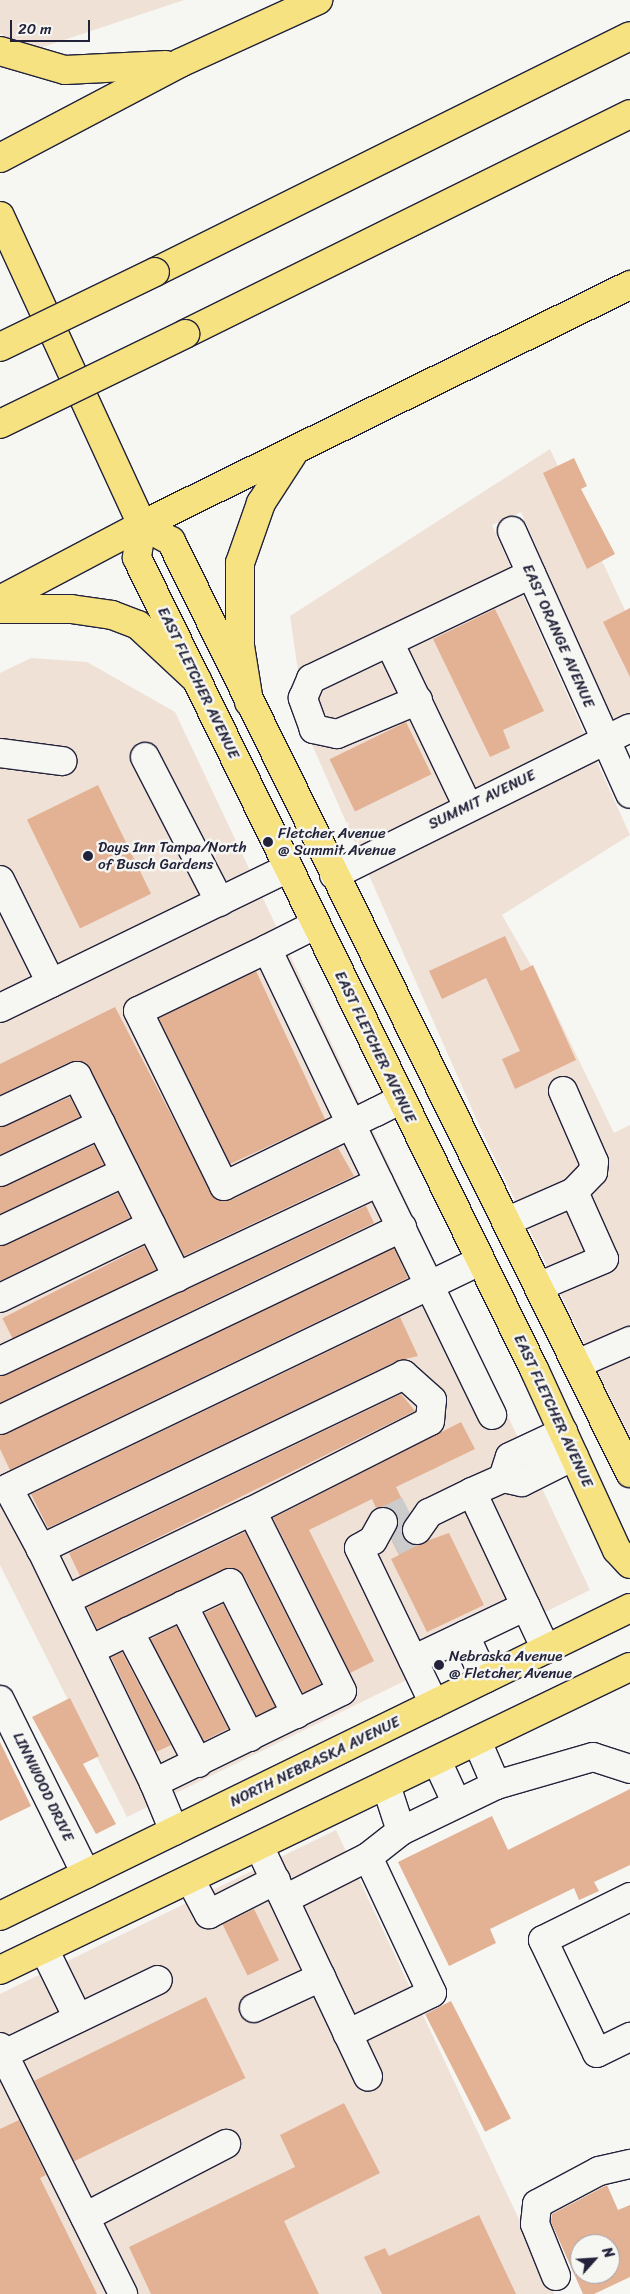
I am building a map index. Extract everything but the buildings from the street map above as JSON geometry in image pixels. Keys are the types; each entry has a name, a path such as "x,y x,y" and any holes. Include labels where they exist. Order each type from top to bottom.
{"main road":[{"path":"0,158 180,64 318,0"},
{"path":"0,347 630,36"},
{"path":"0,51 43,66 73,70 180,64"},
{"path":"0,424 630,114"},
{"path":"0,216 142,525 171,541 334,874 508,1221 630,1473"},
{"path":"0,600 142,525 292,454 630,285"},
{"path":"249,702 240,646 240,563 261,503 292,454"},
{"name":"EAST FLETCHER AVENUE","path":"142,525 137,558 569,1444 617,1550 630,1564"},
{"path":"0,610 71,609 112,615 138,625 197,680"},
{"name":"NORTH NEBRASKA AVENUE","path":"0,1916 630,1608"},
{"path":"0,1970 630,1667"}],"street":[{"name":"EAST ORANGE AVENUE","path":"512,531 604,741 630,794"},
{"path":"418,700 337,734 314,729 303,698 311,679 390,644 531,574"},
{"path":"390,644 468,807"},
{"name":"SUMMIT AVENUE","path":"334,874 630,728"},
{"path":"0,753 62,761"},
{"path":"145,757 220,902"},
{"path":"0,1008 288,868"},
{"path":"0,880 51,983"},
{"path":"315,925 138,1011 224,1186 400,1100"},
{"path":"267,949 492,1415"},
{"path":"0,1112 77,1076 177,1277"},
{"path":"508,1221 574,1192 592,1172 594,1162 562,1091"},
{"path":"0,1172 101,1124"},
{"path":"0,1231 125,1172"},
{"path":"0,1361 379,1182"},
{"path":"540,1286 604,1259 574,1192"},
{"path":"0,1298 151,1226"},
{"path":"0,1420 402,1227"},
{"path":"174,1831 66,1600 4,1481 480,1261"},
{"path":"577,1364 630,1341"},
{"path":"41,1549 404,1375 432,1400 430,1420 252,1511 66,1600"},
{"path":"418,1518 502,1478 510,1457 569,1444"},
{"path":"472,1492 546,1649"},
{"path":"156,1789 198,1763 342,1691 252,1511"},
{"path":"383,1535 359,1548 434,1704"},
{"path":"90,1650 230,1583 296,1714"},
{"path":"183,1605 250,1737"},
{"path":"413,1660 526,1606"},
{"path":"128,1631 198,1763"},
{"path":"465,1635 485,1679"},
{"name":"LINNWOOD DRIVE","path":"0,1700 86,1874"},
{"path":"477,1741 496,1785"},
{"path":"190,1879 209,1914 368,1857 401,1830 496,1785 593,1757 630,1769"},
{"path":"437,1761 457,1804"},
{"path":"386,1785 401,1830"},
{"path":"260,1846 368,2077"},
{"path":"347,2034 432,1993 368,1857"},
{"path":"630,1897 543,1940 597,2053 630,2037"},
{"path":"44,1949 78,2018"},
{"path":"254,2008 321,1977"},
{"path":"123,2294 1,2052 158,1980"},
{"path":"85,2216 226,2144"},
{"path":"556,2276 535,2224 537,2204 599,2171 630,2164"}],"shaded area":[{"path":"0,0 184,0 37,49 0,34"},
{"path":"550,449 630,621 630,713 613,722 521,512 492,525 585,735 357,847 307,733 290,616"},
{"path":"31,658 87,662 175,712 590,1590 127,1817 0,1565 0,673"},
{"path":"596,760 630,835 502,915 544,988 614,1133 630,1125 630,1438 483,1134 368,873"},
{"path":"336,1830 554,2294 0,2294 0,1994"}],"tunnel":[{"path":"383,1522 408,1510"},
{"path":"393,1542 417,1530"}],"place":[{"name":"Fletcher Avenue @ Summit Avenue","path":"268,842"},
{"name":"Days Inn Tampa/North of Busch Gardens","path":"88,856"},
{"name":"Nebraska Avenue @ Fletcher Avenue","path":"439,1665"}]}
